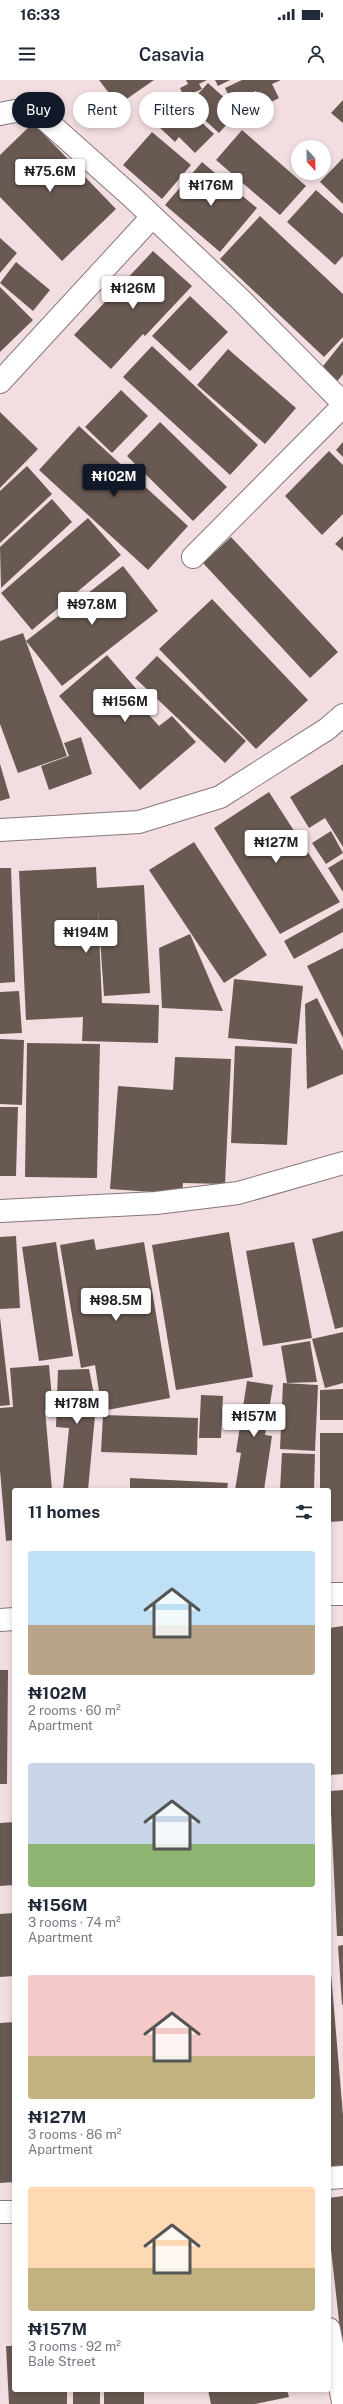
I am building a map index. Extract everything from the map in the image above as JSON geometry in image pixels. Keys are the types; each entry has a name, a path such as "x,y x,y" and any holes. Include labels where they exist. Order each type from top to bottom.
{"street":[{"path":"0,114 15,111 39,114 241,300 343,404 193,557"},
{"path":"0,382 152,218"},
{"path":"0,830 139,822 220,797 327,729 343,715"},
{"path":"0,1211 156,1203 238,1193 343,1163"},
{"path":"331,1594 343,1594"},
{"path":"0,1620 12,1619"},
{"path":"331,2178 343,2177"},
{"path":"0,2212 12,2212"},
{"path":"331,2339 343,2402"}],"building":[{"path":"99,80 154,80 131,96 131,92 108,92"},
{"path":"186,80 207,80 199,84 202,89 195,92 182,92 180,88 188,84"},
{"path":"215,80 230,80 218,86"},
{"path":"242,80 281,80 272,84 279,98 274,100 274,92 227,92 225,88"},
{"path":"208,83 218,92 217,128 224,128 219,133 209,124 209,92 200,92"},
{"path":"343,100 343,123 331,113"},
{"path":"28,128 38,128 116,209 62,261 0,197 0,155"},
{"path":"160,128 208,128 214,134 195,153 179,137 175,142"},
{"path":"242,130 291,173 291,180 299,180 306,186 280,215 216,160"},
{"path":"152,132 191,165 162,199 123,165"},
{"path":"343,158 343,204 320,182 322,180 331,180 331,171"},
{"path":"202,162 257,208 220,252 165,205"},
{"path":"316,190 343,214 343,256 335,265 287,222"},
{"path":"260,216 343,294 343,337 324,357 220,259"},
{"path":"0,238 17,253 0,273"},
{"path":"153,251 192,286 145,336 143,334 111,369 74,335"},
{"path":"16,262 50,290 33,311 0,283"},
{"path":"0,287 33,320 0,352"},
{"path":"190,296 228,332 190,371 152,336"},
{"path":"343,341 343,374 336,383 320,370"},
{"path":"152,346 258,445 230,475 123,377"},
{"path":"228,349 296,408 265,444 197,385"},
{"path":"121,390 148,416 112,453 85,427"},
{"path":"0,412 38,449 0,488"},
{"path":"160,422 227,487 193,521 127,456"},
{"path":"79,426 188,526 148,570 39,470"},
{"path":"343,442 343,457 336,450"},
{"path":"329,451 343,465 343,514 322,535 285,496"},
{"path":"27,466 52,494 0,543 0,491"},
{"path":"52,499 72,522 1,588 0,547"},
{"path":"88,518 121,555 32,630 1,593"},
{"path":"343,536 343,551 335,544"},
{"path":"231,537 338,652 310,678 203,563"},
{"path":"123,566 158,611 62,686 26,641"},
{"path":"212,599 308,700 256,749 159,649"},
{"path":"23,633 67,756 18,773 0,724 0,641"},
{"path":"107,655 138,691 133,697 159,726 172,716 196,742 140,790 59,696"},
{"path":"157,656 246,741 225,763 135,678"},
{"path":"81,737 92,774 49,790 41,766 69,756 64,743"},
{"path":"0,764 10,798 0,801"},
{"path":"343,764 343,847 325,818 309,828 290,797"},
{"path":"269,792 340,902 280,934 214,828"},
{"path":"331,831 343,853 326,864 312,843"},
{"path":"194,842 267,955 224,983 149,870"},
{"path":"343,859 343,892 328,868"},
{"path":"96,867 97,888 144,885 150,993 104,996 98,910 102,1003 159,1005 158,1043 82,1041 83,1017 26,1020 19,871"},
{"path":"0,868 11,868 15,982 0,983"},
{"path":"343,908 343,932 294,959 284,941"},
{"path":"190,934 223,1011 162,1008 159,948"},
{"path":"343,948 343,1038 307,966"},
{"path":"234,979 303,986 297,1044 228,1038"},
{"path":"19,991 22,1033 0,1034 0,992"},
{"path":"317,998 343,1051 343,1074 307,1089 305,1004"},
{"path":"0,1039 24,1040 22,1105 0,1104"},
{"path":"27,1043 100,1044 97,1178 25,1177"},
{"path":"235,1046 292,1048 287,1145 231,1143"},
{"path":"175,1057 231,1059 225,1184 183,1183 182,1194 110,1189 118,1086 173,1090"},
{"path":"0,1107 18,1107 16,1176 0,1176"},
{"path":"343,1231 343,1327 335,1329 312,1239"},
{"path":"229,1232 253,1377 176,1390 152,1245"},
{"path":"16,1236 20,1308 0,1309 0,1237"},
{"path":"94,1239 96,1250 144,1242 170,1398 102,1411 95,1365 81,1368 60,1245"},
{"path":"56,1242 73,1356 39,1361 22,1247"},
{"path":"294,1242 312,1338 263,1346 246,1251"},
{"path":"0,1317 10,1405 0,1406"},
{"path":"343,1332 343,1383 325,1388 312,1339"},
{"path":"310,1341 317,1382 287,1383 281,1346"},
{"path":"49,1365 53,1410 45,1410 52,1488 12,1488 12,1540 6,1541 0,1470 0,1408 13,1407 10,1368"},
{"path":"89,1369 96,1405 88,1488 63,1488 69,1428 56,1427 58,1370"},
{"path":"247,1381 273,1385 265,1435 272,1436 264,1488 235,1488 241,1453 236,1452"},
{"path":"283,1383 318,1385 315,1451 280,1449"},
{"path":"343,1389 343,1420 320,1420 320,1390"},
{"path":"201,1395 223,1396 221,1438 199,1438"},
{"path":"103,1415 198,1418 197,1455 101,1452"},
{"path":"320,1433 343,1433 343,1521 331,1522 331,1488 320,1488"},
{"path":"282,1453 315,1454 314,1488 280,1488"},
{"path":"130,1478 228,1483 227,1488 130,1488"},
{"path":"343,1626 343,1774 331,1775 331,1628"},
{"path":"0,1670 8,1670 7,1784 0,1784"},
{"path":"343,1790 343,1936 337,1936 331,1791"},
{"path":"12,1822 12,1885 0,1886 0,1823"},
{"path":"12,1913 12,1976 0,1977 0,1914"},
{"path":"343,1945 343,2004 342,2005 338,1946"},
{"path":"331,1974 343,2115 343,2165 331,2167"},
{"path":"12,2022 12,2182 0,2183 0,2023"},
{"path":"343,2196 343,2339 341,2339 331,2249 331,2198"},
{"path":"6,2346 12,2346 12,2392 67,2392 67,2404 9,2404"},
{"path":"73,2392 100,2392 100,2404 73,2404"},
{"path":"104,2392 144,2392 144,2404 104,2404"},
{"path":"208,2392 288,2392 289,2397 255,2404 211,2404"}]}
